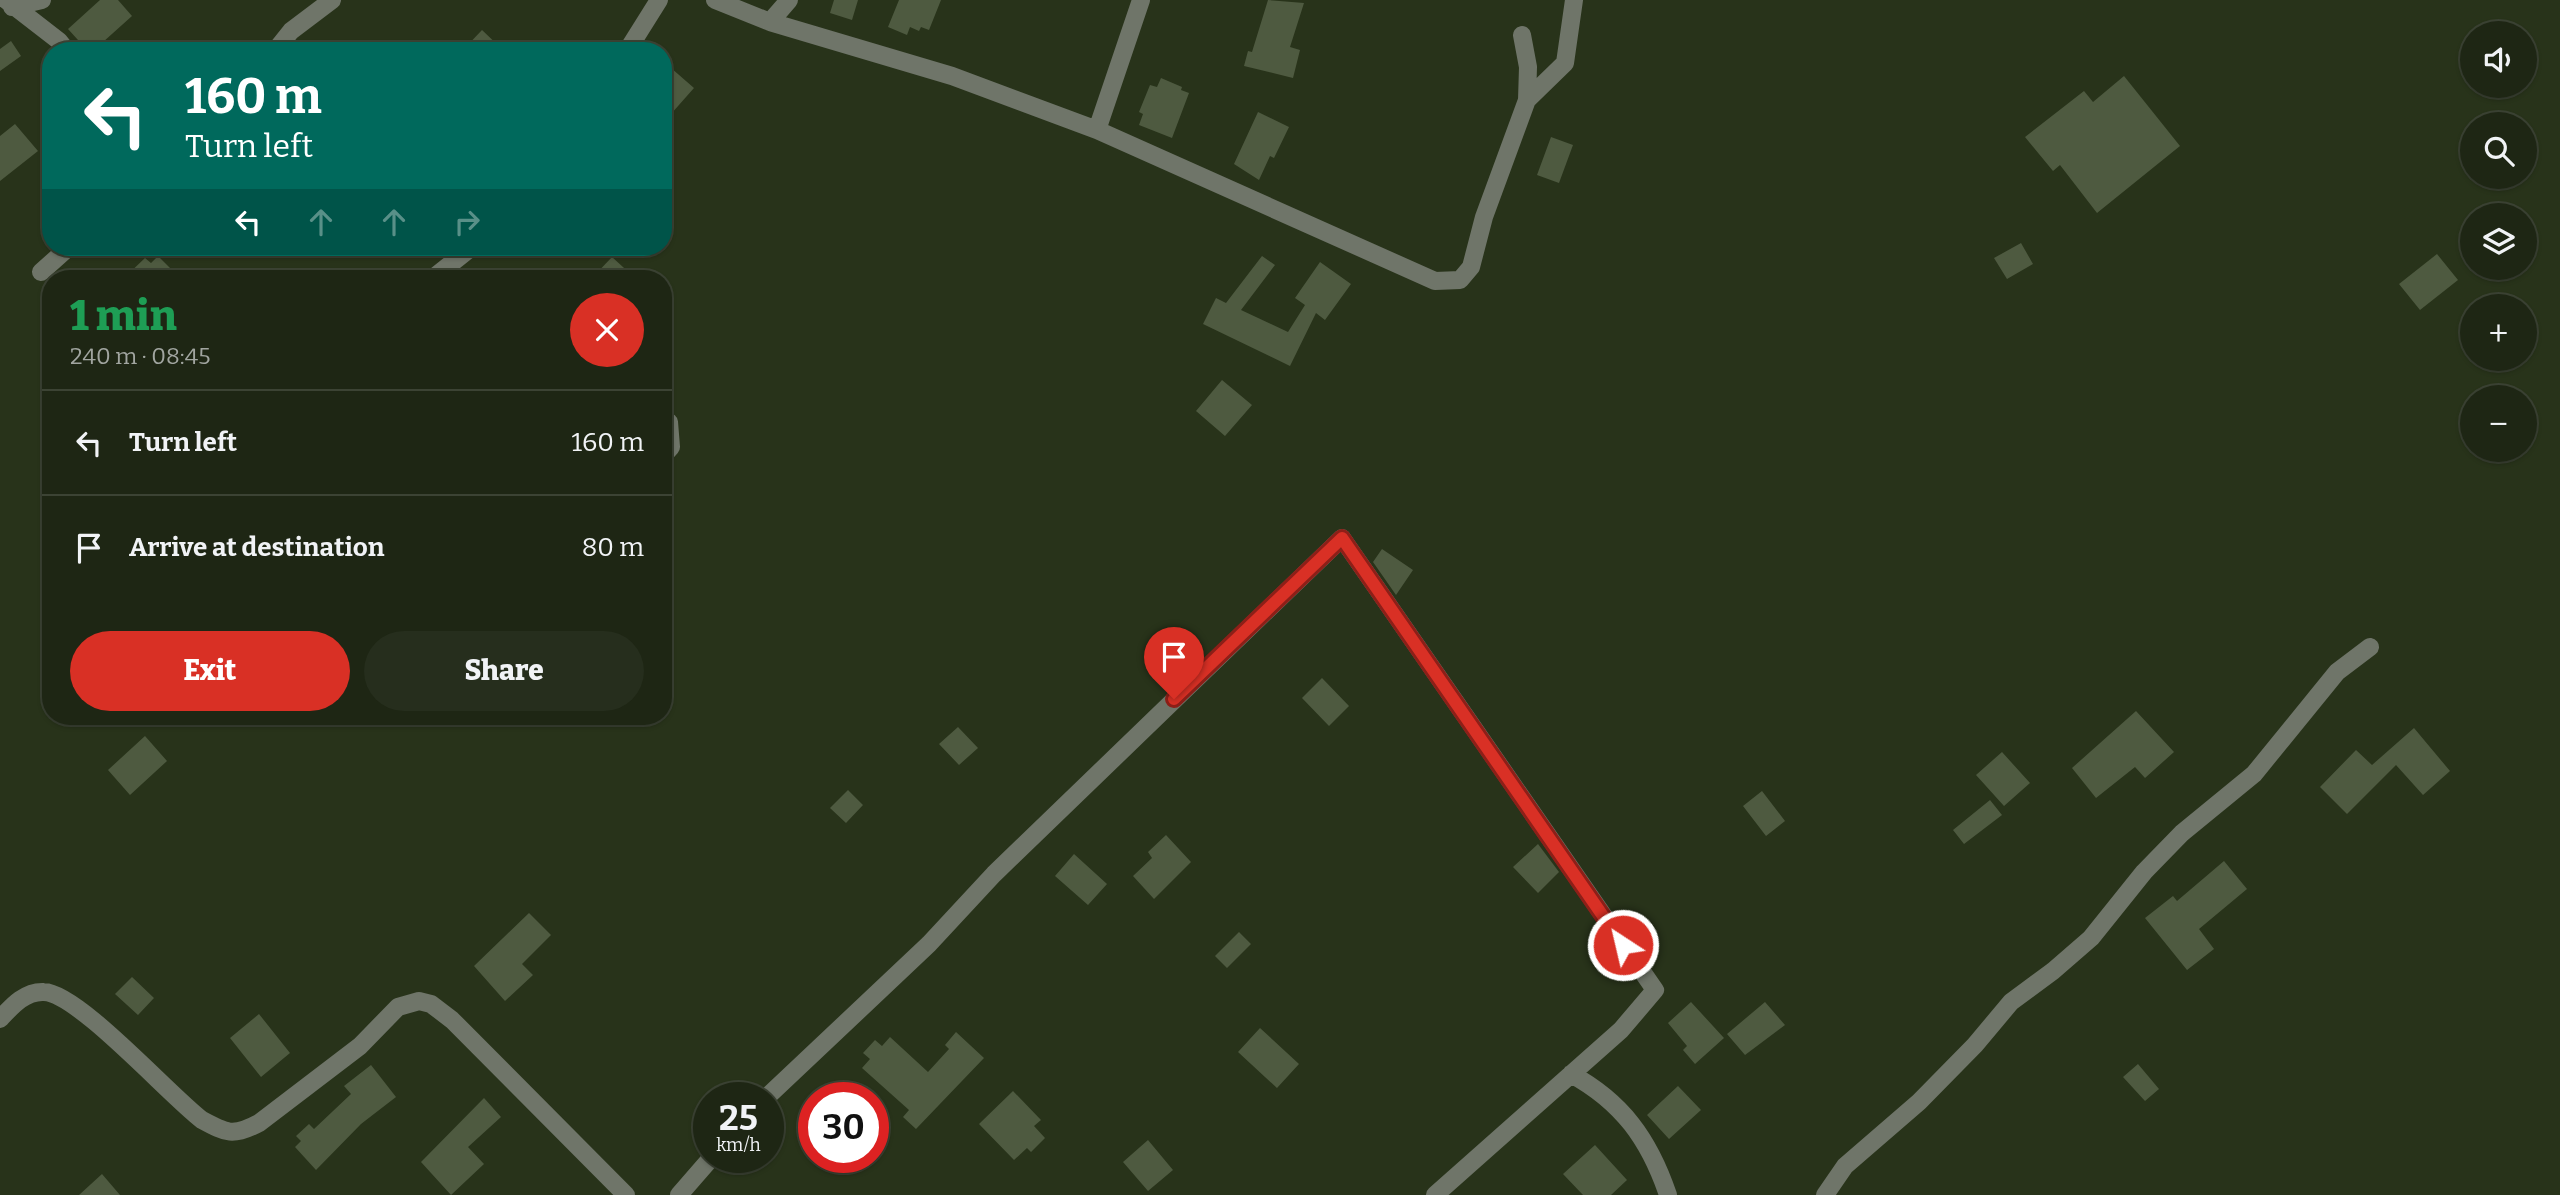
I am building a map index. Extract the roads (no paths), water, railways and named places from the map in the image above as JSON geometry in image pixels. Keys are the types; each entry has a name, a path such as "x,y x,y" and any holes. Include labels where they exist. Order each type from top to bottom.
{"street":[{"path":"9,3 42,0"},
{"path":"283,42 291,32 332,0"},
{"path":"633,42 659,0"},
{"path":"715,0 770,22 952,76 1097,130 1435,281 1460,280 1471,267 1484,218 1527,100 1528,67 1522,35"},
{"path":"770,22 789,0"},
{"path":"1097,130 1141,0"},
{"path":"1527,100 1565,64 1574,0"},
{"path":"9,3 60,42"},
{"path":"42,270 59,256"},
{"path":"443,270 461,256"},
{"path":"783,1082 929,943 994,874 1342,538 1654,990 1621,1031 1435,1195"},
{"path":"1825,1195 1845,1166 1919,1102 1975,1045 2011,1002 2091,938 2144,872 2182,834 2254,774 2337,672 2370,647"},
{"path":"0,1019 27,996 44,992 61,996 85,1014 202,1120 225,1132 242,1132 259,1123 360,1046 398,1007 419,1000 431,1004 481,1048 626,1195"},
{"path":"1571,1074 1596,1087 1624,1111 1662,1177 1668,1195"},
{"path":"679,1195 698,1173"}]}
